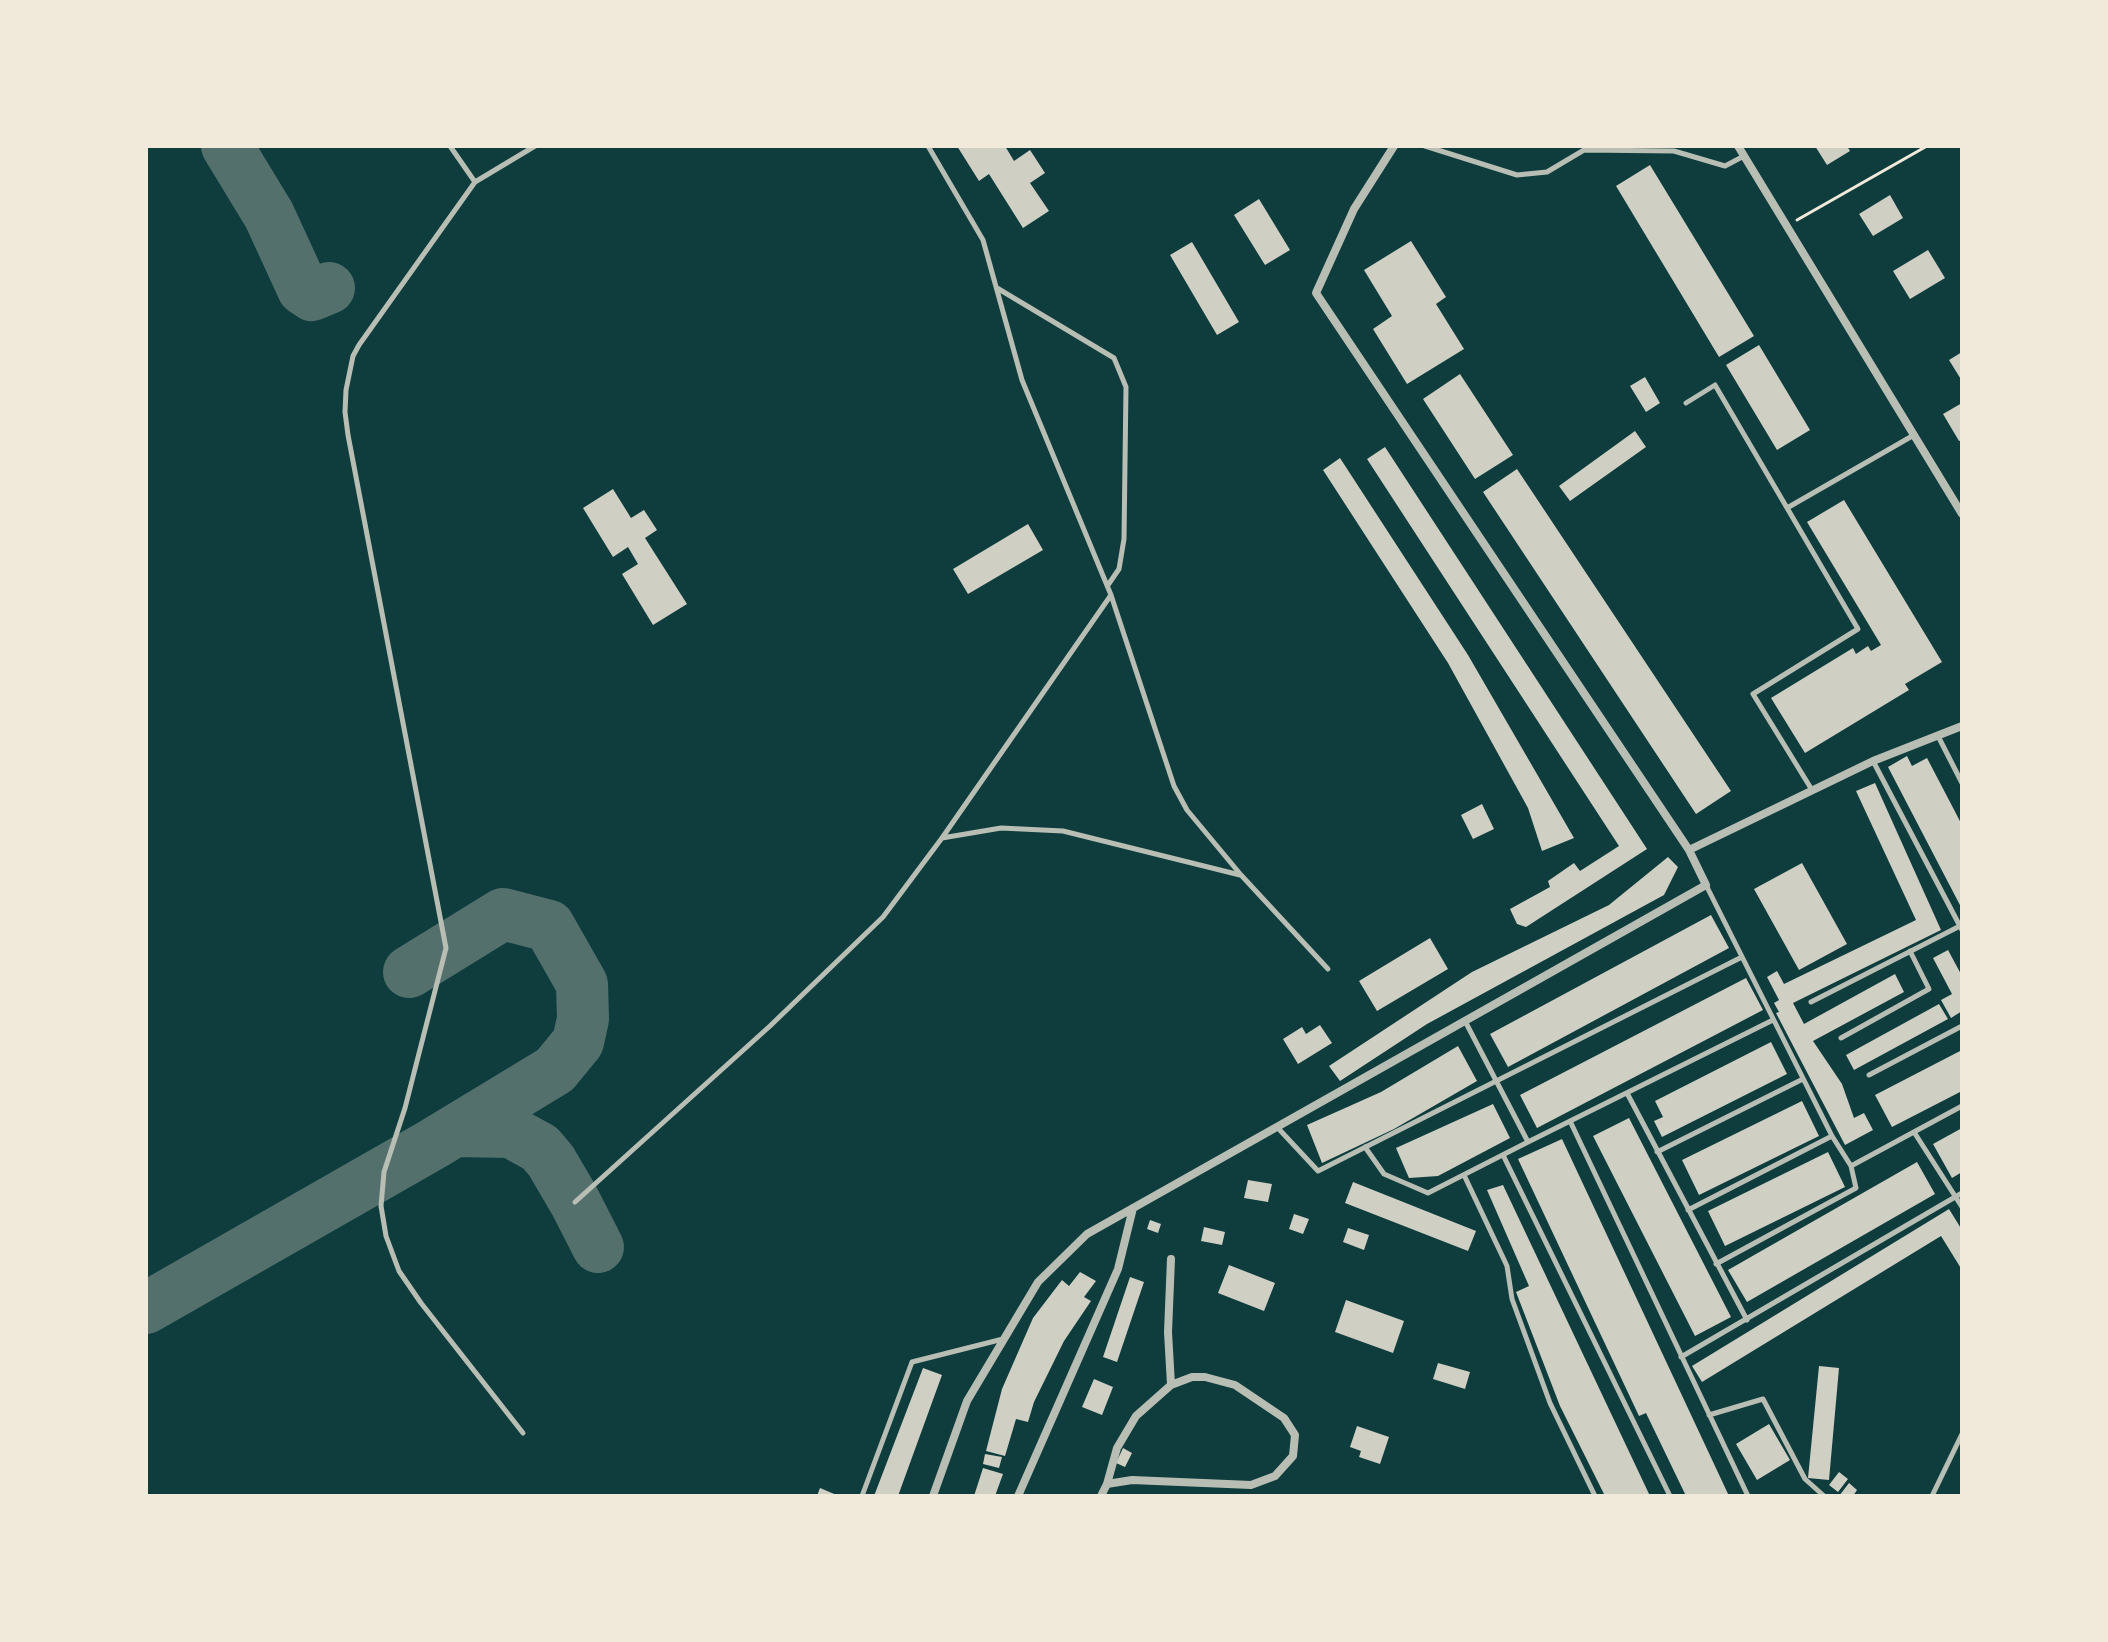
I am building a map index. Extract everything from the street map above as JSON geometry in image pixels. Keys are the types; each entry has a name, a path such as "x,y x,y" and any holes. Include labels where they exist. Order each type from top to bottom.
{"street":[{"path":"933,1496 967,1401 1038,1282 1087,1234 1706,885 1689,850 1316,293 1354,209 1394,146"},
{"path":"1738,146 1962,514"},
{"path":"1689,850 1873,761 1962,726"},
{"path":"1018,1496 1118,1269 1133,1208"},
{"path":"1171,1259 1168,1332 1171,1385"},
{"path":"1101,1496 1117,1448 1136,1416 1171,1385 1192,1377 1235,1385 1284,1418 1295,1435 1293,1456 1275,1476 1251,1485 1132,1480 1107,1484"}],"lane":[{"path":"450,146 475,182"},
{"path":"523,1433 421,1303 399,1271 386,1236 381,1206 384,1172 405,1108 446,948 345,412 349,372 359,345 475,182 535,146"},
{"path":"928,146 983,240 1022,380 1108,586 1174,786 1187,810 1241,875 1328,969"},
{"path":"1425,146 1517,175 1547,172 1584,150 1674,151 1725,166 1744,156"},
{"path":"996,287 1114,358 1126,387 1124,539 1119,569 1108,586"},
{"path":"1686,403 1715,385 1858,629 1753,694 1812,791"},
{"path":"1787,508 1914,435"},
{"path":"575,1202 770,1026 883,917 942,838 1111,595"},
{"path":"1937,735 1962,783"},
{"path":"1811,1002 1961,928 1873,761"},
{"path":"942,838 1001,828 1063,831 1241,875"},
{"path":"1706,885 1832,1136 1851,1166 1856,1188 1716,1264"},
{"path":"1841,1038 1929,989 1910,951"},
{"path":"1277,1127 1318,1171 1742,957"},
{"path":"1365,1147 1384,1174 1428,1193 1773,1020"},
{"path":"1465,1021 1528,1142"},
{"path":"1869,1075 1962,1026"},
{"path":"1657,1152 1803,1079"},
{"path":"1627,1093 1747,1320"},
{"path":"1851,1166 1962,1106"},
{"path":"1570,1121 1748,1496"},
{"path":"1914,1132 1962,1207"},
{"path":"1688,1210 1832,1136"},
{"path":"1503,1155 1670,1496"},
{"path":"1464,1175 1507,1266 1512,1299 1550,1403 1595,1496"},
{"path":"1681,1357 1962,1193"},
{"path":"862,1496 912,1362 1004,1339"},
{"path":"1709,1415 1763,1399 1805,1479 1824,1496"},
{"path":"1932,1496 1962,1434"}],"path":[{"path":"1787,226 1927,146"}],"building":[{"path":"957,146 1005,146 1014,161 1030,150 1045,173 1030,183 1049,211 1023,228 989,174 979,181"},
{"path":"1815,146 1847,146 1850,151 1827,165"},
{"path":"1650,165 1754,336 1719,357 1616,186"},
{"path":"1890,195 1903,218 1873,236 1859,214"},
{"path":"1259,199 1290,250 1265,265 1234,215"},
{"path":"1411,241 1446,297 1436,304 1464,349 1407,384 1373,329 1392,316 1364,270"},
{"path":"1192,242 1239,322 1217,335 1170,255"},
{"path":"1928,250 1945,278 1910,299 1893,271"},
{"path":"1759,345 1810,430 1777,450 1726,365"},
{"path":"1962,352 1962,381 1949,360"},
{"path":"1460,374 1513,455 1475,479 1423,399"},
{"path":"1645,377 1660,403 1646,412 1630,386"},
{"path":"1962,403 1962,440 1959,441 1943,414"},
{"path":"1635,431 1646,447 1570,501 1559,486"},
{"path":"1385,447 1647,849 1526,927 1517,924 1510,909 1550,887 1548,881 1574,863 1580,871 1619,846 1367,459"},
{"path":"1340,458 1468,655 1574,838 1542,851 1528,808 1448,663 1323,470"},
{"path":"1517,469 1731,791 1696,814 1483,492"},
{"path":"613,489 631,518 644,510 657,530 645,538 687,604 653,625 622,574 638,564 628,547 613,557 583,508"},
{"path":"1844,500 1942,662 1905,684 1909,690 1805,753 1771,698 1853,648 1856,654 1868,646 1871,651 1881,645 1807,522"},
{"path":"1028,524 1043,550 968,594 953,569"},
{"path":"1907,756 1912,766 1927,758 1962,825 1962,909 1888,767"},
{"path":"1875,783 1941,930 1793,1003 1804,1024 1895,974 1904,992 1813,1041 1842,1084 1854,1118 1864,1113 1873,1130 1845,1145 1776,1013 1779,1012 1774,1003 1779,1000 1767,977 1777,971 1784,984 1916,920 1856,791"},
{"path":"1482,804 1494,829 1473,839 1461,815"},
{"path":"1668,857 1678,867 1664,895 1427,1024 1340,1081 1329,1066 1472,972 1609,905"},
{"path":"1802,863 1847,944 1799,970 1754,889"},
{"path":"1711,915 1729,948 1508,1067 1490,1034"},
{"path":"1430,938 1448,969 1377,1011 1359,981"},
{"path":"1948,950 1962,976 1962,1011 1951,1018 1941,1000 1952,994 1933,958"},
{"path":"1746,978 1763,1010 1537,1128 1520,1095"},
{"path":"1939,1004 1948,1019 1854,1070 1846,1055"},
{"path":"1320,1025 1332,1043 1298,1064 1283,1039 1302,1027 1306,1034"},
{"path":"1771,1042 1787,1074 1662,1137 1654,1121 1663,1117 1655,1101"},
{"path":"1458,1046 1477,1081 1394,1129 1322,1163 1307,1125 1381,1092"},
{"path":"1962,1050 1962,1091 1892,1127 1875,1095"},
{"path":"1802,1101 1819,1136 1699,1195 1682,1160"},
{"path":"1493,1104 1510,1138 1438,1176 1409,1178 1396,1148"},
{"path":"1629,1118 1731,1317 1695,1336 1593,1136"},
{"path":"1962,1128 1962,1172 1952,1178 1933,1144"},
{"path":"1562,1139 1729,1496 1686,1496 1646,1413 1639,1416 1518,1159"},
{"path":"1828,1152 1845,1187 1725,1246 1708,1211"},
{"path":"1917,1162 1935,1194 1747,1302 1728,1270"},
{"path":"1248,1180 1272,1184 1268,1202 1244,1198"},
{"path":"1353,1182 1476,1231 1468,1251 1345,1203"},
{"path":"1503,1185 1650,1496 1605,1496 1560,1406 1516,1292 1529,1286 1487,1190"},
{"path":"1949,1209 1962,1230 1962,1270 1941,1236 1702,1382 1692,1366"},
{"path":"1294,1214 1309,1219 1303,1234 1289,1229"},
{"path":"1150,1220 1161,1224 1158,1233 1147,1229"},
{"path":"1204,1227 1225,1232 1222,1245 1201,1241"},
{"path":"1348,1228 1369,1235 1364,1250 1343,1242"},
{"path":"1229,1265 1275,1283 1264,1311 1218,1293"},
{"path":"1080,1272 1096,1281 1084,1297 1091,1301 1064,1341 1034,1402 1028,1422 1016,1419 1005,1456 986,1451 1002,1389 1033,1318 1062,1280 1069,1286"},
{"path":"1130,1277 1144,1282 1117,1362 1103,1357"},
{"path":"1346,1300 1404,1321 1393,1353 1335,1332"},
{"path":"1438,1363 1470,1372 1465,1389 1433,1379"},
{"path":"1819,1366 1839,1368 1829,1480 1808,1478"},
{"path":"923,1368 942,1375 898,1496 874,1496"},
{"path":"1094,1379 1113,1387 1102,1415 1082,1407"},
{"path":"1769,1424 1790,1460 1757,1480 1736,1444"},
{"path":"1357,1426 1389,1437 1380,1464 1359,1457 1361,1451 1350,1447"},
{"path":"1123,1448 1132,1453 1125,1467 1116,1463"},
{"path":"985,1454 1002,1457 999,1468 983,1464"},
{"path":"983,1468 1003,1474 995,1496 974,1496"},
{"path":"1839,1472 1848,1479 1838,1492 1829,1485"},
{"path":"1849,1483 1857,1490 1853,1496 1839,1496"},
{"path":"820,1488 839,1496 817,1496"}],"taxiway":[{"path":"227,146 269,215 303,289 312,295 329,288"},
{"path":"146,1308 433,1144 555,1070 578,1042 583,1019 582,984 549,926 503,914 409,972"},
{"path":"455,1131 511,1132 540,1148 551,1161 598,1247"}]}
